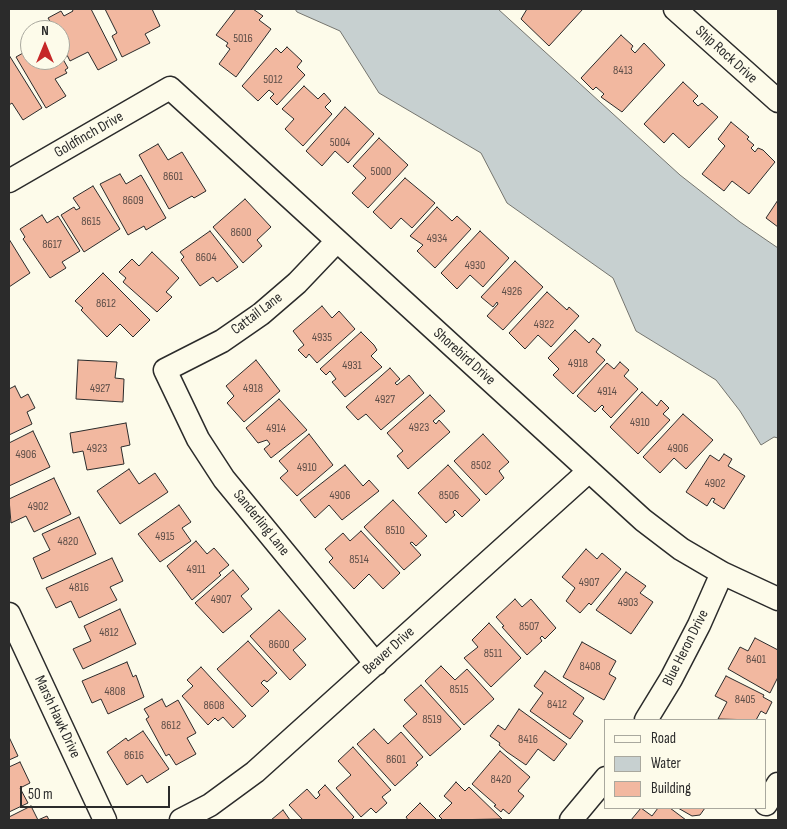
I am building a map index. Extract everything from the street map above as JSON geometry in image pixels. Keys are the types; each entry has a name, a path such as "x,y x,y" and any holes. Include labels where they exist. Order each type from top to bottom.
{"street":[{"name":"Ship Rock Drive","path":"675,9 778,101"},
{"name":"Goldfinch Drive","path":"9,181 170,88"},
{"name":"Shorebird Drive","path":"170,88 642,520 681,548 722,573 778,599"},
{"name":"Cattail Lane","path":"165,370 222,341 261,314 297,283 337,241"},
{"name":"Sanderling Lane","path":"165,370 198,439 224,479 376,664"},
{"name":"Beaver Drive","path":"181,820 210,805 255,772 589,471"},
{"name":"Blue Heron Drive","path":"647,719 671,679 699,626 722,573"},
{"name":"Marsh Hawk Drive","path":"9,614 105,820"},
{"path":"571,820 604,780"},
{"path":"755,820 763,809"}],"water":[{"path":"295,9 498,9 680,175 740,222 778,248 778,438 774,437 761,445 740,411 716,380 636,331 613,278 507,203 481,153 379,93 340,31 297,12"}],"building":[{"path":"72,9 91,9 117,60 98,70 88,52 70,61 70,20 49,20 48,18 61,11 64,16 73,11"},
{"path":"105,9 152,9 160,26 145,34 150,43 122,57 112,36 117,33"},
{"path":"236,9 253,9 263,16 259,20 271,29 236,77 219,64 230,49 226,46 228,43 216,35"},
{"path":"527,9 583,9 549,46 521,19"},
{"path":"621,35 633,46 631,49 635,53 644,43 665,65 622,112 601,97 604,94 596,87 593,90 581,78"},
{"path":"287,47 302,61 297,67 305,75 277,105 270,98 274,94 269,90 258,101 242,86 276,48 281,53"},
{"path":"9,55 42,108 23,120 12,103 9,105"},
{"path":"20,55 20,64 16,57"},
{"path":"24,70 65,70 67,73 55,79 66,96 46,108"},
{"path":"683,82 698,96 693,101 698,106 702,103 718,117 689,148 673,133 664,143 644,124"},
{"path":"304,86 318,99 324,93 331,101 325,107 332,114 303,146 285,129 294,119 282,109"},
{"path":"345,107 374,134 348,163 335,151 322,166 306,151"},
{"path":"731,122 749,137 747,139 754,145 751,148 755,152 758,148 763,150 775,162 749,194 732,181 724,191 702,174 725,146 718,139"},
{"path":"379,138 408,165 368,208 352,193 366,178 353,166"},
{"path":"158,144 168,160 182,152 206,191 194,198 192,196 169,209 139,155"},
{"path":"120,174 126,184 141,175 166,218 146,230 144,226 128,235 100,184"},
{"path":"405,178 435,203 412,228 401,218 391,229 373,212"},
{"path":"93,186 120,229 84,252 61,215 74,207 76,210 80,208 73,198"},
{"path":"245,199 271,227 257,240 262,246 243,263 213,227"},
{"path":"778,200 778,227 766,218"},
{"path":"437,207 452,221 457,216 471,229 435,268 417,251 423,245 410,236"},
{"path":"42,215 47,223 58,216 80,251 62,262 66,268 50,278 23,239 25,237 20,229"},
{"path":"210,231 238,267 217,282 213,277 200,286 181,260 184,257 180,252"},
{"path":"480,231 509,258 483,287 470,275 457,289 441,273"},
{"path":"9,239 30,273 9,287"},
{"path":"152,252 179,278 166,292 172,297 157,312 123,282 126,278 119,272 132,259 139,266"},
{"path":"515,261 543,287 503,330 487,316 498,304 497,302 493,307 481,297"},
{"path":"103,273 150,320 133,337 120,324 107,337 75,301"},
{"path":"547,292 567,310 569,307 579,316 551,347 538,335 525,349 509,333"},
{"path":"322,306 332,318 339,311 355,329 317,363 309,354 306,358 298,350 304,345 293,331"},
{"path":"575,330 589,343 593,338 601,345 596,352 605,360 573,394 553,375 559,369 548,358"},
{"path":"361,332 377,350 371,356 382,367 345,397 332,382 336,379 330,371 326,375 320,369"},
{"path":"78,360 117,362 115,378 124,379 123,402 76,399"},
{"path":"256,360 280,391 244,422 227,403 234,396 226,386"},
{"path":"620,362 629,370 624,376 638,389 611,418 602,409 604,407 602,405 595,412 577,396 607,363 614,369"},
{"path":"390,368 400,379 395,383 397,385 409,375 424,393 381,430 366,414 358,420 346,407"},
{"path":"15,386 21,398 28,394 35,408 27,412 32,424 9,435 9,389"},
{"path":"642,392 657,406 661,400 669,408 663,414 670,420 638,454 610,427"},
{"path":"430,395 445,411 433,421 436,424 439,420 450,432 408,469 397,456 403,451 387,433"},
{"path":"279,399 307,430 271,458 264,449 270,444 267,440 258,443 246,428"},
{"path":"683,414 713,440 686,469 674,458 660,473 643,457"},
{"path":"126,423 130,445 121,447 124,464 87,470 83,451 73,453 70,433"},
{"path":"33,431 50,467 9,486 9,443"},
{"path":"309,434 333,465 297,496 280,478 288,471 279,461"},
{"path":"483,434 509,462 499,471 504,478 486,495 454,461"},
{"path":"724,454 732,459 728,466 745,476 724,509 713,502 715,499 712,498 707,506 686,492 710,455 719,461"},
{"path":"345,465 363,486 369,480 379,491 342,520 329,505 315,518 300,500"},
{"path":"448,465 480,500 462,517 455,510 453,512 455,515 446,523 418,493"},
{"path":"129,469 139,484 155,473 168,492 120,524 97,491"},
{"path":"54,478 71,514 34,532 26,516 11,523 9,499"},
{"path":"393,500 427,536 416,546 412,542 410,543 421,555 404,570 364,527"},
{"path":"179,505 191,522 182,528 191,541 160,562 138,534"},
{"path":"79,517 96,554 42,579 33,558 50,550 42,534"},
{"path":"361,531 400,573 383,589 369,574 354,589 329,562 333,558 325,549 343,533 350,541"},
{"path":"196,541 207,554 214,548 229,565 219,573 221,575 192,600 167,566"},
{"path":"586,549 597,559 602,553 621,569 591,605 589,603 580,613 566,601 575,588 562,577"},
{"path":"112,558 123,581 110,587 117,600 79,618 71,601 56,608 46,588"},
{"path":"233,570 249,589 241,596 252,609 223,633 195,603"},
{"path":"626,572 646,586 640,593 653,602 631,634 596,610"},
{"path":"515,599 522,607 531,599 556,628 545,639 542,636 540,638 542,641 527,655 502,627 504,626 496,617"},
{"path":"120,609 136,644 83,669 73,649 91,641 84,626"},
{"path":"279,610 306,639 293,650 306,665 290,680 250,636"},
{"path":"489,623 521,658 491,687 464,658 478,647 472,640"},
{"path":"755,638 778,650 778,677 770,693 728,669 740,647 748,651"},
{"path":"248,641 277,673 267,682 264,680 261,683 269,691 252,707 217,669"},
{"path":"582,642 616,661 609,674 616,678 604,700 563,677"},
{"path":"127,662 133,677 136,675 144,697 108,714 101,699 92,703 82,681"},
{"path":"441,666 455,680 467,669 494,699 464,725 425,681"},
{"path":"201,667 246,716 233,728 223,717 218,721 215,718 208,725 182,696 193,686 187,680"},
{"path":"545,671 584,698 573,714 583,721 570,739 530,711 543,693 534,686"},
{"path":"726,676 764,695 763,697 772,702 766,714 761,711 757,719 718,719 727,702 715,696"},
{"path":"421,685 461,729 430,756 403,726 417,714 404,700"},
{"path":"162,699 166,707 178,700 196,733 187,738 196,754 176,765 169,754 166,756 146,719 149,717 144,709"},
{"path":"519,709 567,744 554,761 538,749 526,765 507,752 499,745 500,743 490,736 498,725 505,730"},
{"path":"374,729 388,744 401,732 423,757 416,763 418,765 395,786 357,744"},
{"path":"143,731 169,769 147,783 142,775 127,785 107,752 126,738 128,741"},
{"path":"9,737 18,756 9,760"},
{"path":"353,747 391,790 382,797 387,803 376,813 371,808 361,817 336,788 351,775 338,761"},
{"path":"500,751 530,777 518,791 524,796 509,814 503,809 501,812 494,806 496,805 472,784"},
{"path":"20,762 30,783 20,788 28,803 9,812 9,767"},
{"path":"456,782 465,791 469,787 502,819 443,820 439,816 452,803 444,796"},
{"path":"325,785 354,817 351,820 303,820 289,805 307,789 316,799 320,795 318,792"},
{"path":"420,803 437,820 408,820 406,817"},
{"path":"31,806 38,820 9,820 9,817"},
{"path":"640,809 652,816 657,809 671,809 686,820 631,820"},
{"path":"680,809 704,809 700,815 692,816"},
{"path":"283,810 290,820 271,820"},
{"path":"47,816 49,820 38,820"}]}
